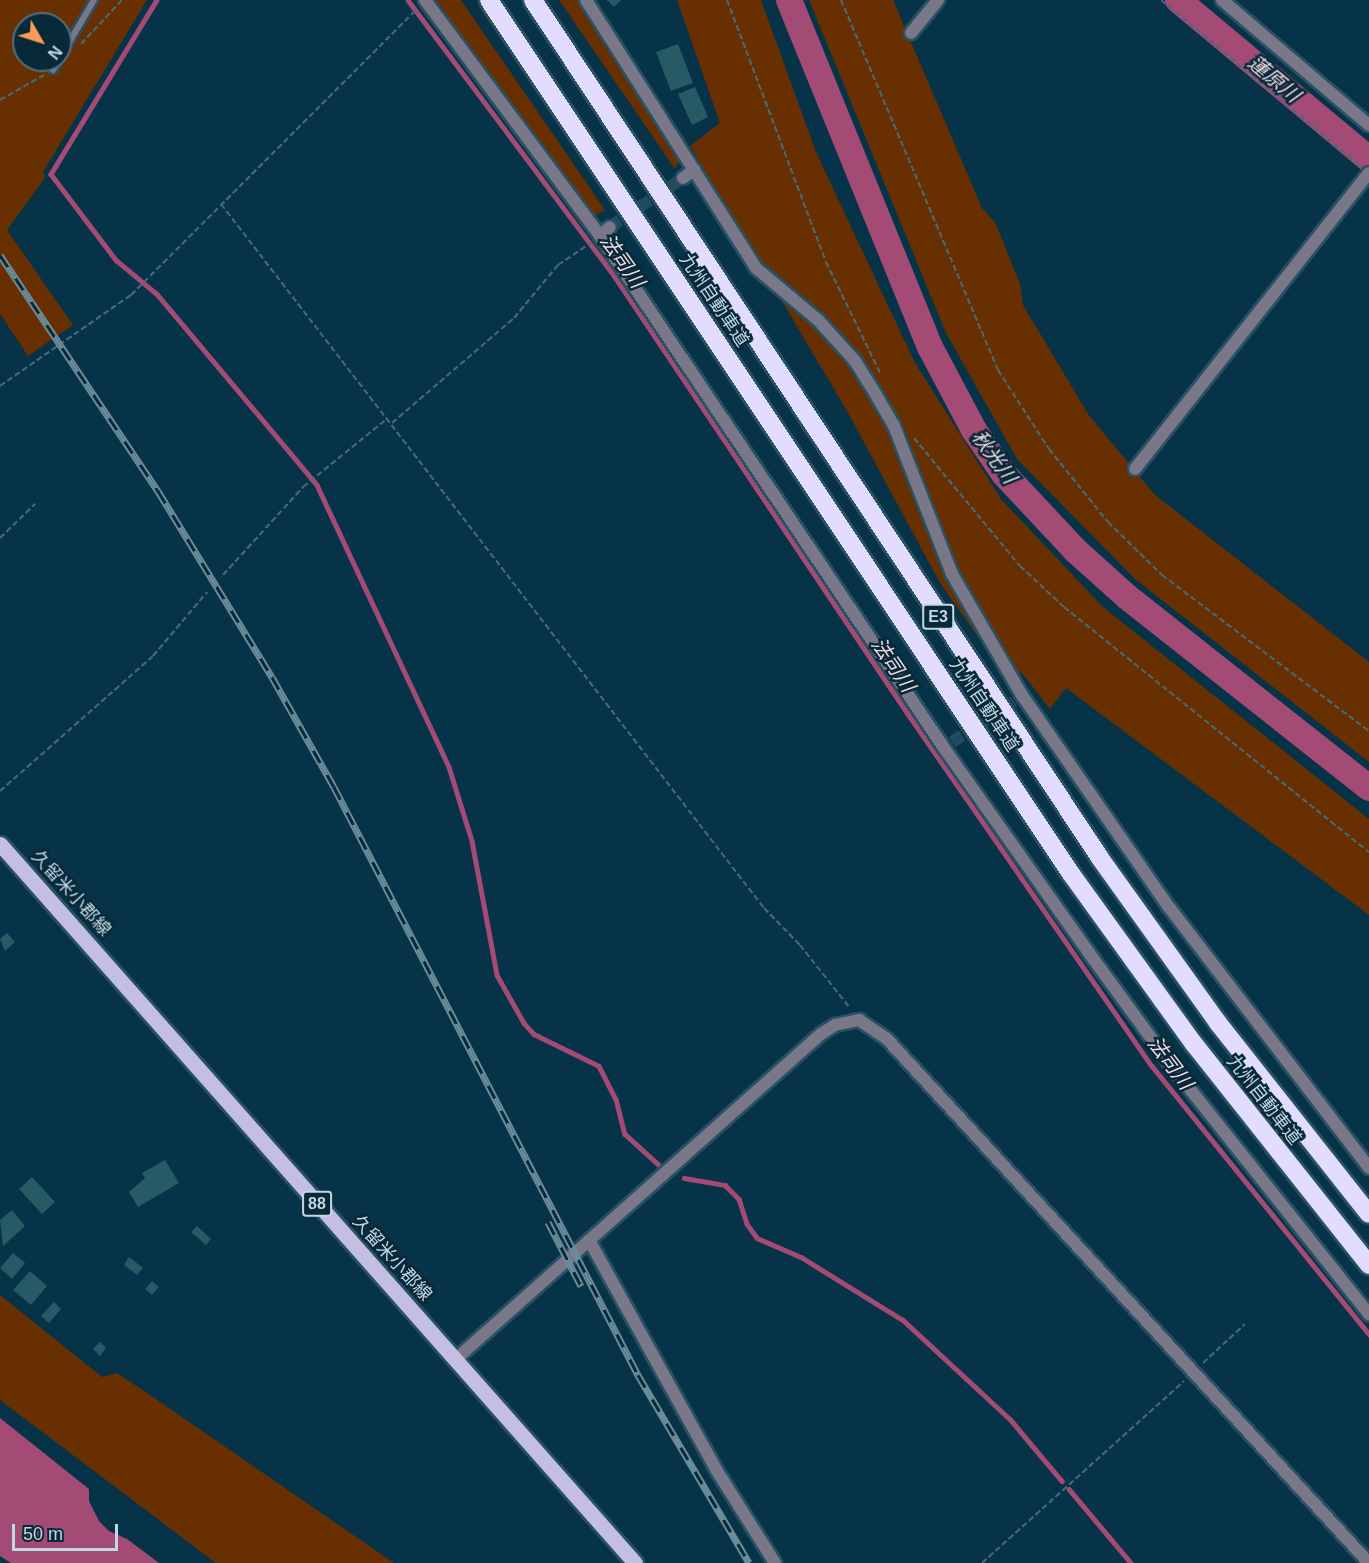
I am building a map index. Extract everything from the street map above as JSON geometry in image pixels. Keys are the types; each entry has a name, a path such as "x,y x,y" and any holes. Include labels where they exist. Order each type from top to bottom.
{"highway":[{"name":"九州自動車道","path":"489,0 1072,875 1194,1044 1369,1265"},
{"name":"九州自動車道","path":"533,0 1100,858 1218,1023 1369,1215"}],"main road":[{"name":"久留米小郡線","path":"0,844 635,1563"}],"street":[{"path":"586,0 756,268 818,320 855,361 872,388 898,437 952,574 1018,698 1169,907 1369,1168"},
{"path":"911,33 938,0"},
{"path":"1221,0 1369,125"},
{"path":"423,3 598,237 1170,1064 1369,1314"},
{"path":"683,178 694,170"},
{"path":"1134,469 1369,174"},
{"path":"598,237 610,227"},
{"path":"456,1359 821,1034 835,1024 860,1020 886,1039 1369,1563"},
{"path":"589,1240 717,1471 775,1563"}],"lane":[{"path":"72,37 94,0"}],"path":[{"path":"727,0 826,262 882,377"},
{"path":"841,0 998,370 1049,449 1108,522 1162,575 1369,731"},
{"path":"1161,0 1369,174"},
{"path":"0,386 140,286 423,3"},
{"path":"221,204 764,908 800,945 860,1020"},
{"path":"392,423 505,326 553,271 598,237"},
{"path":"223,575 309,482 388,418"},
{"path":"907,429 978,519 1020,566 1064,608 1369,852"},
{"path":"0,538 35,504"},
{"path":"0,791 153,656 207,592"},
{"path":"981,1563 1245,1324"}],"shaded area":[{"path":"0,0 147,0 43,172 45,178 7,230 73,325 28,356 0,314"},
{"path":"433,0 461,0 605,210 594,216"},
{"path":"559,0 578,0 682,155 675,169"},
{"path":"677,0 761,0 816,152 915,363 1001,499 1103,607 1369,819 1369,915 1066,688 1050,709 1022,673 1002,671 940,583 847,411 690,146 720,123"},
{"path":"809,0 893,0 982,208 995,222 1020,284 1023,305 1088,414 1155,495 1369,662 1369,762 1135,579 1017,459 946,333"},
{"path":"0,1295 102,1377 117,1373 394,1563 216,1563 0,1400"},
{"path":"0,1418 89,1489 89,1501 99,1521 109,1531 127,1539 159,1563 11,1563 0,1556"}],"building":[{"path":"607,0 621,0 614,7"},
{"path":"678,44 693,83 671,91 656,52"},
{"path":"695,87 708,117 692,125 678,94"},
{"path":"7,933 15,942 5,951 0,939"},
{"path":"165,1160 179,1183 138,1207 129,1192 145,1178 142,1173"},
{"path":"32,1177 55,1202 42,1214 19,1189"},
{"path":"12,1210 25,1226 3,1246 0,1220"},
{"path":"197,1226 211,1239 206,1245 191,1232"},
{"path":"13,1253 25,1263 12,1279 0,1268"},
{"path":"129,1257 143,1268 137,1275 124,1265"},
{"path":"30,1271 47,1286 31,1305 13,1290"},
{"path":"152,1281 159,1287 152,1295 145,1289"},
{"path":"54,1302 61,1309 49,1323 41,1316"},
{"path":"100,1342 106,1348 100,1356 93,1349"}],"waterway":[{"path":"157,0 51,174 116,260 157,294 317,485 449,767 472,841 497,975 524,1023 534,1034 599,1066 616,1099 625,1134 660,1166"},
{"name":"法司川","path":"408,0 611,271 908,714 1152,1066 1369,1334"},
{"name":"秋光川","path":"789,0 930,347 974,430 1004,474 1075,550 1126,596 1369,788"},
{"name":"蓮原川","path":"1178,0 1369,159"},
{"path":"684,1178 725,1185 739,1199 747,1224 757,1238 801,1257 903,1320 1010,1419 1062,1481"},
{"path":"1069,1489 1131,1563"}],"tunnel":[{"path":"610,227 683,178"},
{"path":"952,742 1014,701"}],"railway":[{"path":"0,255 158,491 272,677 334,787 638,1375 749,1563"},
{"path":"548,1222 581,1286"}]}
